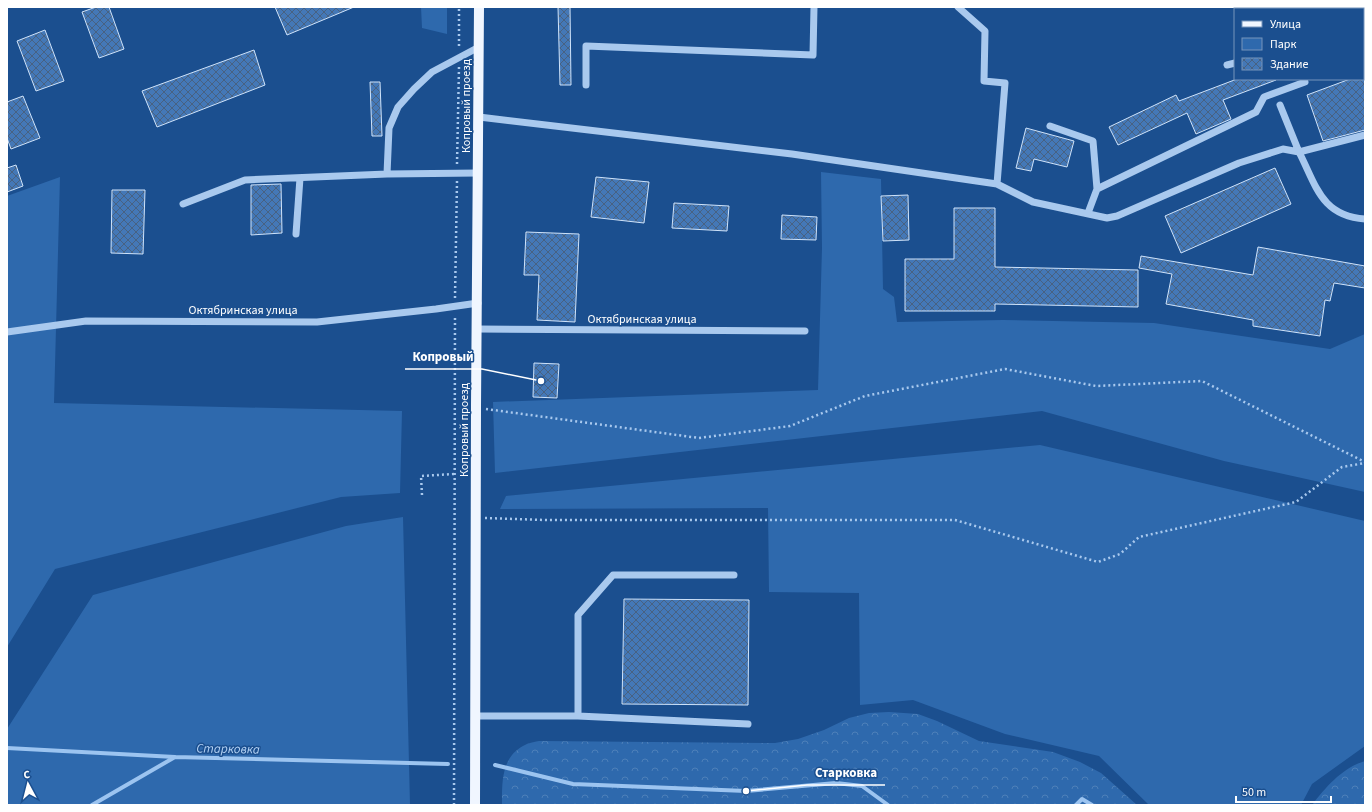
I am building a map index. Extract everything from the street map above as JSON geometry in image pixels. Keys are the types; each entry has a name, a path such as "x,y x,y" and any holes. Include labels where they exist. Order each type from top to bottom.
{"main road":[{"name":"Копровый проезд","path":"475,805 479,7"}],"street":[{"path":"586,85 586,46 813,55 814,7"},
{"path":"958,7 985,31 984,82 1005,83 997,184"},
{"path":"387,174 390,128 398,107 432,72 479,47"},
{"path":"1227,65 1234,63"},
{"path":"1097,189 1256,112 1264,97 1305,82 1304,80"},
{"path":"1280,105 1299,152 1322,199 1331,208 1341,214 1365,219"},
{"path":"479,117 792,154 997,184 1033,202 1107,218 1117,216 1239,163 1283,149 1299,152 1365,135"},
{"path":"1050,126 1093,141 1097,189 1088,213"},
{"path":"183,204 245,180 387,174 478,174"},
{"path":"296,234 300,178"},
{"name":"Октябринская улица","path":"7,332 86,321 317,322 478,303"},
{"name":"Октябринская улица","path":"478,329 805,331"},
{"path":"578,716 578,615 613,575 734,575"},
{"path":"476,716 578,716 748,724"}],"path":[{"path":"454,805 455,306 460,7"},
{"path":"476,407 508,413 609,425 699,438 790,426 865,396 1005,369 1096,386 1202,381 1365,463"},
{"path":"477,518 545,520 955,520 1098,562 1120,554 1138,537 1296,502 1342,468 1365,463"},
{"path":"422,495 421,476 454,474"}],"green space":[{"path":"421,7 447,7 447,34 422,28"},
{"path":"821,172 881,179 883,289 894,297 897,322 1003,320 1154,323 1330,349 1365,334 1365,492 1224,461 1042,411 495,473 493,402 818,390 822,248"},
{"path":"60,177 54,403 402,411 400,493 341,497 55,569 7,647 7,196"},
{"path":"1040,445 1365,521 1365,746 1312,784 1301,805 1149,805 1099,756 1005,734 913,700 860,705 859,593 769,592 768,508 500,509 506,496"},
{"path":"403,517 410,805 7,805 7,729 93,595 346,526"},
{"path":"889,712 918,714 937,721 979,741 1053,752 1080,762 1101,773 1137,805 502,805 504,772 510,757 525,745 533,742 775,743 798,739 824,730 849,718 869,713"},
{"path":"1365,761 1365,805 1312,805 1329,785 1342,773"}],"building":[{"path":"96,7 109,7 124,49 99,58 82,12"},
{"path":"275,7 354,7 287,35"},
{"path":"558,7 570,7 571,85 560,85"},
{"path":"45,30 64,81 36,91 17,41"},
{"path":"254,50 265,85 157,127 142,91"},
{"path":"1365,79 1365,130 1323,141 1307,95 1347,80"},
{"path":"1234,80 1276,80 1223,100 1231,119 1196,134 1187,113 1118,145 1109,127 1176,95 1179,101"},
{"path":"370,82 380,82 382,136 372,136"},
{"path":"23,96 40,138 11,149 7,138 7,102"},
{"path":"1026,128 1074,141 1067,167 1034,159 1031,171 1016,168"},
{"path":"16,165 23,186 7,192 7,168"},
{"path":"1275,168 1291,204 1181,253 1165,216"},
{"path":"596,177 649,182 644,223 591,217"},
{"path":"281,184 282,233 251,235 251,185"},
{"path":"112,190 145,190 143,254 111,253"},
{"path":"908,195 909,240 883,241 881,196"},
{"path":"674,203 729,206 727,231 672,228"},
{"path":"954,208 995,208 995,267 1138,270 1138,307 995,304 995,311 905,311 905,259 954,259"},
{"path":"782,215 817,217 816,240 781,239"},
{"path":"526,232 579,234 575,322 537,320 539,275 524,275"},
{"path":"1258,247 1365,266 1365,288 1334,283 1330,301 1325,300 1320,336 1253,326 1253,320 1166,304 1172,274 1139,268 1141,256 1253,275"},
{"path":"534,363 559,364 557,398 533,397"},
{"path":"624,599 749,600 748,705 622,704"}],"waterway":[{"name":"Старковка","path":"7,748 175,757 448,764"},
{"path":"92,805 175,757"},
{"name":"Старковка","path":"495,765 573,784 746,791 836,783 862,786 888,805"},
{"name":"Старковка","path":"1076,805 1082,799 1092,805"}],"place":[{"name":"Копровый","path":"541,381"},
{"name":"Старковка","path":"746,791"}]}
